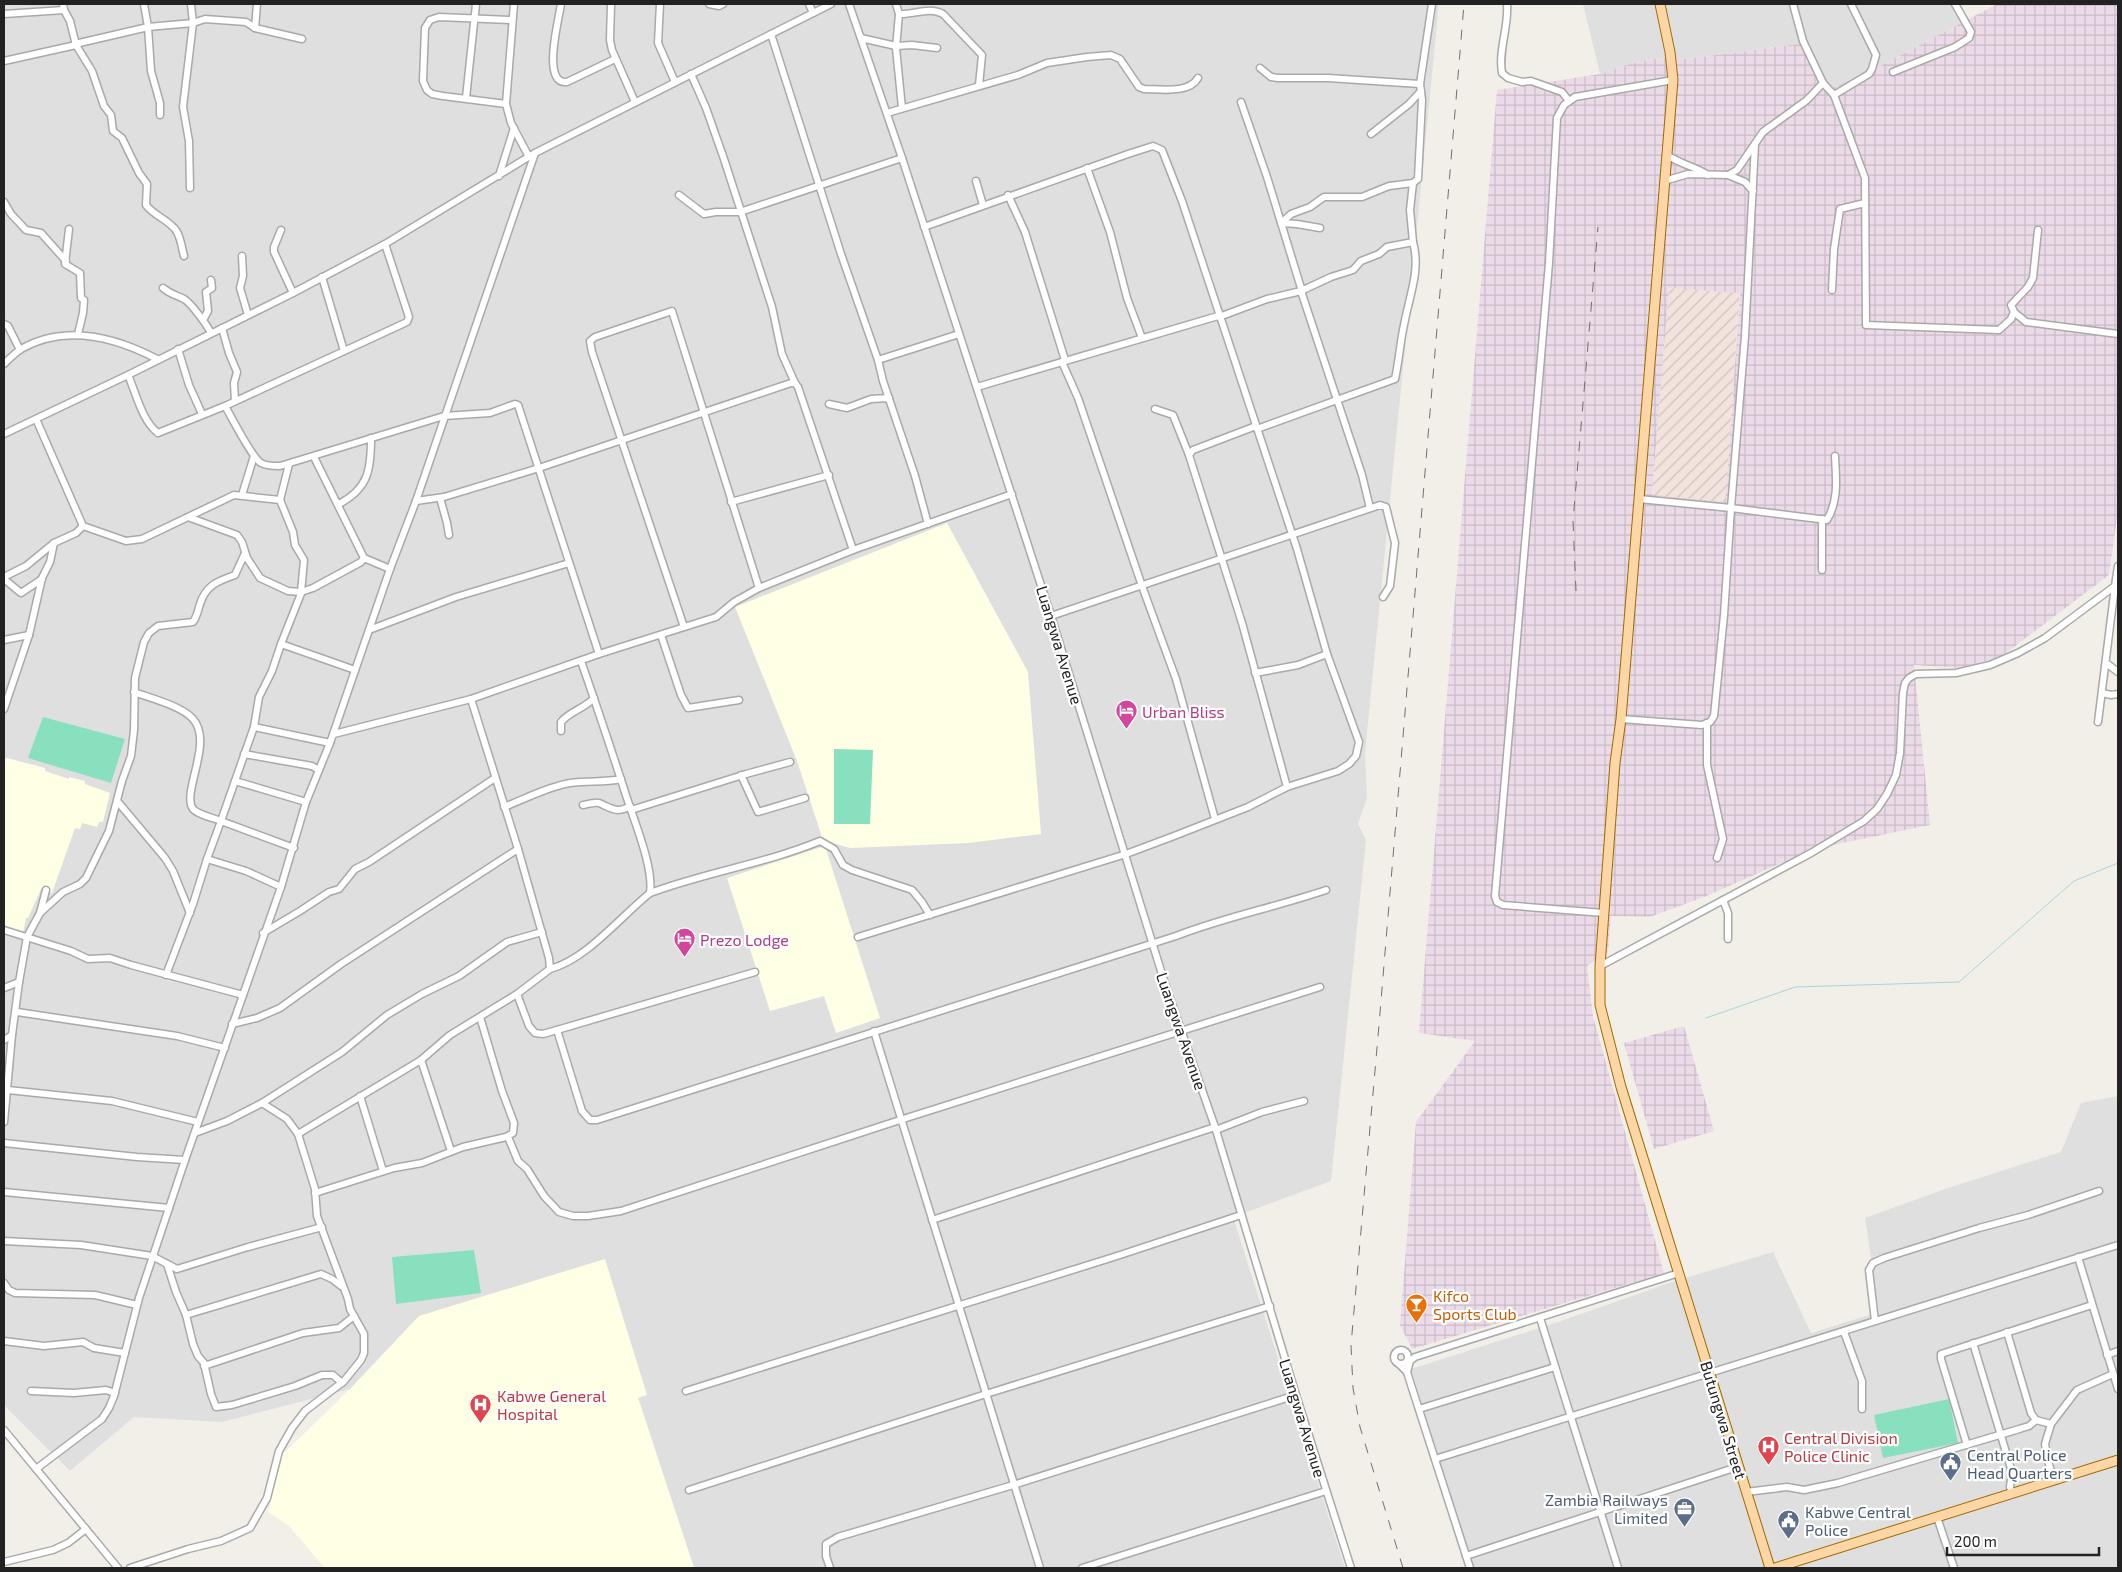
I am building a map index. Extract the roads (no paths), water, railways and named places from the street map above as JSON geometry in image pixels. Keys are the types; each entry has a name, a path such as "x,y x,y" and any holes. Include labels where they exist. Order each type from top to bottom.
{"main road":[{"name":"Butungwa Street","path":"1660,4 1670,52 1673,80 1621,719 1615,763 1600,966 1600,1005 1621,1087 1710,1372 1737,1467 1770,1568"},
{"path":"1775,1568 2118,1460"}],"street":[{"path":"144,4 148,27 151,71 160,103 160,115"},
{"path":"190,188 189,141 184,107 193,23 191,4"},
{"path":"255,28 257,4"},
{"path":"466,98 476,4"},
{"path":"514,4 506,104 514,128 532,155"},
{"path":"561,4 552,65 554,77 559,81 567,82 615,59"},
{"path":"611,4 610,40 615,59 635,102"},
{"path":"660,4 658,43 675,82"},
{"path":"709,4 719,6 723,4"},
{"path":"809,4 813,13"},
{"path":"4,434 293,293 385,244 532,155 831,4"},
{"name":"Luangwa Avenue","path":"849,4 902,158 1012,494 1182,1031 1216,1129 1296,1395 1351,1568"},
{"path":"896,4 899,14 896,46 902,108"},
{"path":"938,4 942,13 982,55 980,85"},
{"path":"1281,223 1291,214 1310,207 1324,197 1354,198 1389,186 1413,183 1418,180 1420,175 1420,88 1432,4"},
{"path":"1507,4 1508,17 1503,42 1502,73 1508,78 1522,82 1531,81 1562,92 1569,101"},
{"path":"1793,4 1803,41 1823,83 1834,95 1865,178 1866,325 1999,330 2011,319 2014,312"},
{"path":"1834,95 1868,74 1872,69 1876,55 1851,4"},
{"path":"1892,72 1955,47 1969,38 1971,32 1954,4"},
{"path":"4,14 63,7 70,22 76,45 92,71 104,106 111,115 113,131 122,138 139,173 147,184 146,205 177,232 184,256"},
{"path":"899,14 931,10 942,13"},
{"path":"506,104 443,96 432,94 427,90 423,81 425,28 427,22 432,18 475,17 512,20"},
{"path":"4,62 148,27 193,23 205,20 246,22 255,28 302,39"},
{"path":"771,34 841,254 878,360 889,400 915,476 928,524"},
{"path":"861,38 896,46 912,45 937,48"},
{"path":"887,114 1018,75 1047,63 1087,57 1111,56 1120,59 1139,87 1144,89 1184,89 1195,84 1198,78"},
{"path":"1260,68 1271,77 1278,78 1328,78 1420,88"},
{"path":"691,74 706,108 772,308 782,354 796,383 829,475 853,550"},
{"path":"1604,913 1503,905 1497,902 1495,896 1548,286 1557,118 1569,101 1586,94 1673,80"},
{"path":"1728,175 1737,170 1763,132 1807,100 1823,83"},
{"path":"1371,134 1420,88"},
{"path":"1241,102 1336,400 1362,475 1370,508"},
{"path":"499,176 514,128"},
{"path":"1621,719 1702,725 1708,723 1714,716 1724,615 1745,336 1755,144"},
{"path":"858,937 1126,854 1248,807 1287,787 1338,771 1349,764 1359,750 1359,742 1353,723 1327,654 1292,534 1257,427 1182,201 1162,150 1153,146 1008,195 924,227"},
{"path":"36,1469 102,1419 115,1394 137,1305 152,1256 263,933 281,887 306,802 334,734 390,569 416,501 532,155"},
{"path":"1667,155 1676,161 1697,168 1709,175"},
{"path":"679,195 704,214 740,212 902,158"},
{"path":"1087,168 1110,232 1127,298 1142,338"},
{"path":"1664,181 1688,174 1728,175 1745,182 1754,192"},
{"path":"976,181 983,205"},
{"path":"1189,455 1193,450 1395,379 1405,318 1415,277 1416,255 1410,210 1413,183"},
{"path":"1008,195 1024,232 1064,361 1176,679 1216,819"},
{"path":"4,202 11,214 26,230 41,233 66,261"},
{"path":"1832,290 1834,249 1840,210 1865,203"},
{"path":"1281,223 1320,228"},
{"path":"69,229 65,266 74,269 81,276 81,298 84,303 78,334"},
{"path":"281,230 274,247 274,252 293,293"},
{"path":"2038,230 2033,278 2028,287 2011,305 2014,312 2026,322 2118,334"},
{"path":"977,387 1219,316 1267,299 1301,291 1331,277 1353,270 1361,261 1379,254 1387,248 1413,242"},
{"path":"128,375 147,418 153,429 158,433 225,406 409,320 385,244"},
{"path":"242,256 243,276 240,288 248,315"},
{"path":"322,277 344,351"},
{"path":"203,320 208,311 206,292 212,288 211,280"},
{"path":"163,288 174,296 185,300 203,320 211,333"},
{"path":"684,627 621,441 590,340 672,311 759,588"},
{"path":"4,324 8,326 20,350"},
{"path":"222,328 237,372 234,383 235,400"},
{"path":"4,364 20,350 51,337 78,334 99,337 157,359"},
{"path":"878,360 959,334"},
{"path":"178,349 189,385 202,414"},
{"path":"416,501 440,498 539,468 791,382 796,383"},
{"path":"829,404 847,408 871,399 889,398 889,400"},
{"path":"225,406 259,462 266,465 280,466 444,416 490,413 515,404 518,405 521,409 599,654"},
{"path":"1156,409 1173,415 1189,455 1256,673 1287,787"},
{"path":"36,419 83,526 126,541 142,540 234,495 280,500"},
{"path":"339,504 354,496 371,467 371,438"},
{"path":"242,495 254,456"},
{"path":"1639,499 1827,520 1832,511 1836,495 1835,456"},
{"path":"314,457 339,504 364,558 390,569"},
{"path":"166,975 190,913 254,727 260,697 302,592 304,560 295,544 293,532 280,500 289,464"},
{"path":"731,502 829,475"},
{"path":"334,734 471,699 599,654 662,636 716,617 734,602 759,588 853,550 1012,494"},
{"path":"440,498 448,523 449,535"},
{"path":"1051,616 1221,557 1370,508 1384,506 1395,543 1390,586 1383,597"},
{"path":"188,517 231,532 242,542 253,569 260,578 280,588 302,592 313,588 364,558"},
{"path":"1822,519 1822,570"},
{"path":"42,578 21,593 4,578 26,566 54,544 76,533 83,526"},
{"path":"4,709 29,635 42,578 50,562 54,544"},
{"path":"40,914 63,892 80,884 86,878 109,831 131,756 134,730 134,692 144,642 149,633 158,626 193,622 196,619 202,598 208,589 219,580 235,575 246,553"},
{"path":"369,630 456,597 569,563"},
{"path":"2098,722 2118,566"},
{"path":"1600,966 1811,853 1864,821 1877,809 1888,794 1896,775 1900,752 1904,688 1909,678 1916,674 1956,673 1990,665 2018,653 2052,633 2115,586"},
{"path":"4,640 29,635"},
{"path":"662,636 681,695 688,708 739,700"},
{"path":"281,644 355,670"},
{"path":"1256,673 1298,664 1327,654"},
{"path":"580,661 621,779 651,875 650,892"},
{"path":"2106,663 2118,672"},
{"path":"134,692 182,711 195,721 200,742 191,794 192,805 196,811 294,848"},
{"path":"2102,693 2118,694"},
{"path":"562,731 561,722 564,718 584,707 594,698"},
{"path":"471,699 518,849 549,958 550,969"},
{"path":"1708,723 1707,765 1723,839 1717,858"},
{"path":"254,727 330,743"},
{"path":"244,754 312,766 319,770"},
{"path":"583,805 598,803 611,810 630,808 790,762"},
{"path":"741,775 758,812 805,798"},
{"path":"263,933 329,892 339,889 355,869 369,862 495,778"},
{"path":"504,807 549,787 591,780 602,782 621,779"},
{"path":"235,781 306,802"},
{"path":"118,802 165,858 173,871 190,913"},
{"path":"298,1134 421,1060 450,1035 517,994 550,969 565,964 591,947 650,892 789,854 820,841 834,849 843,865 852,870 912,890 930,915"},
{"path":"232,1024 257,1018 280,1008 341,964 518,849"},
{"path":"207,859 246,871 281,887"},
{"path":"4,1122 12,1035 27,937 40,914 46,890"},
{"path":"557,1030 582,1111 590,1120 597,1120 1208,924 1326,890"},
{"path":"1723,900 1728,913 1728,939"},
{"path":"4,930 71,951 88,959 116,959 166,975 243,995"},
{"path":"195,1133 227,1122 262,1103 342,1052 387,1015 422,994 459,976 507,942 542,932"},
{"path":"517,994 529,1026 535,1033 543,1034 755,972"},
{"path":"4,988 19,982"},
{"path":"508,1136 518,1160 527,1169 544,1196 559,1212 573,1216 588,1216 621,1212 900,1120 1320,987"},
{"path":"17,1012 178,1036 225,1048"},
{"path":"315,1193 513,1133 514,1123 502,1091 480,1018"},
{"path":"874,1031 1040,1568"},
{"path":"4,1040 12,1035"},
{"path":"421,1060 451,1151"},
{"path":"8,1090 112,1101 198,1122"},
{"path":"360,1096 383,1171"},
{"path":"932,1220 1216,1129 1262,1112 1304,1101"},
{"path":"130,1568 188,1549 221,1541 250,1528 267,1498 279,1451 292,1428 309,1407 342,1383 361,1360 364,1353 364,1334 350,1310 322,1227 316,1216 315,1193 298,1134 287,1119 262,1103"},
{"path":"4,1143 137,1157 185,1160"},
{"path":"1875,1321 1869,1270 1873,1263 2099,1191"},
{"path":"4,1192 169,1208"},
{"path":"686,1391 1117,1256 1241,1215"},
{"path":"4,1241 81,1245 152,1256 177,1269 248,1246 322,1227"},
{"path":"1435,1459 2118,1245"},
{"path":"2078,1257 2118,1390"},
{"path":"167,1264 186,1315 193,1344 204,1366 214,1406 218,1408 232,1405 295,1386 322,1375 333,1375 342,1383"},
{"path":"1399,1364 1405,1363 1410,1356 1540,1318 1679,1273"},
{"path":"186,1315 321,1274 343,1287"},
{"path":"4,1283 9,1290 15,1293 95,1296 137,1305"},
{"path":"1967,1445 1940,1357 1944,1353 1973,1343 2092,1305"},
{"path":"689,1490 986,1394 1270,1306"},
{"path":"204,1366 303,1333 339,1328 354,1316"},
{"path":"1540,1318 1618,1568"},
{"path":"1844,1332 1862,1381 1862,1409"},
{"path":"2007,1332 2031,1413 2036,1420 2051,1424"},
{"path":"4,1341 44,1346 83,1342 94,1348 125,1353"},
{"path":"1973,1343 2012,1472 2010,1487 2012,1494"},
{"path":"1407,1369 1395,1359 1396,1353 1402,1350 1410,1356"},
{"path":"2107,1355 2118,1351"},
{"path":"1410,1356 1407,1369 1470,1568"},
{"path":"1419,1408 1555,1367"},
{"path":"2054,1481 2045,1444 2051,1424 2077,1390 2113,1374"},
{"path":"31,1391 74,1393 106,1390 115,1394"},
{"path":"830,1568 825,1549 830,1540 1013,1485 1296,1395"},
{"path":"1746,1492 1787,1487 1804,1490 1838,1483 2028,1426 2036,1420"},
{"path":"4,1430 118,1568"},
{"path":"1466,1556 1737,1467"},
{"path":"1082,1568 1326,1491"},
{"path":"1938,1517 1954,1568"},
{"path":"4,1562 53,1550 86,1529"}],"waterway":[{"path":"1706,1018 1795,987 1959,982 2074,881 2118,863"}],"railway":[{"path":"1403,1568 1360,1427 1353,1388 1351,1345 1464,4"},
{"path":"1576,591 1573,521 1598,227"}],"place":[{"name":"Urban Bliss","path":"1126,730"},
{"name":"Prezo Lodge","path":"684,958"},
{"name":"Kifco Sports Club","path":"1417,1323"},
{"name":"Kabwe General Hospital","path":"481,1423"},
{"name":"Central Division Police Clinic","path":"1768,1465"},
{"name":"Central Police Head Quarters","path":"1951,1482"},
{"name":"Zambia Railways Limited","path":"1684,1527"},
{"name":"Kabwe Central Police","path":"1789,1539"}]}
